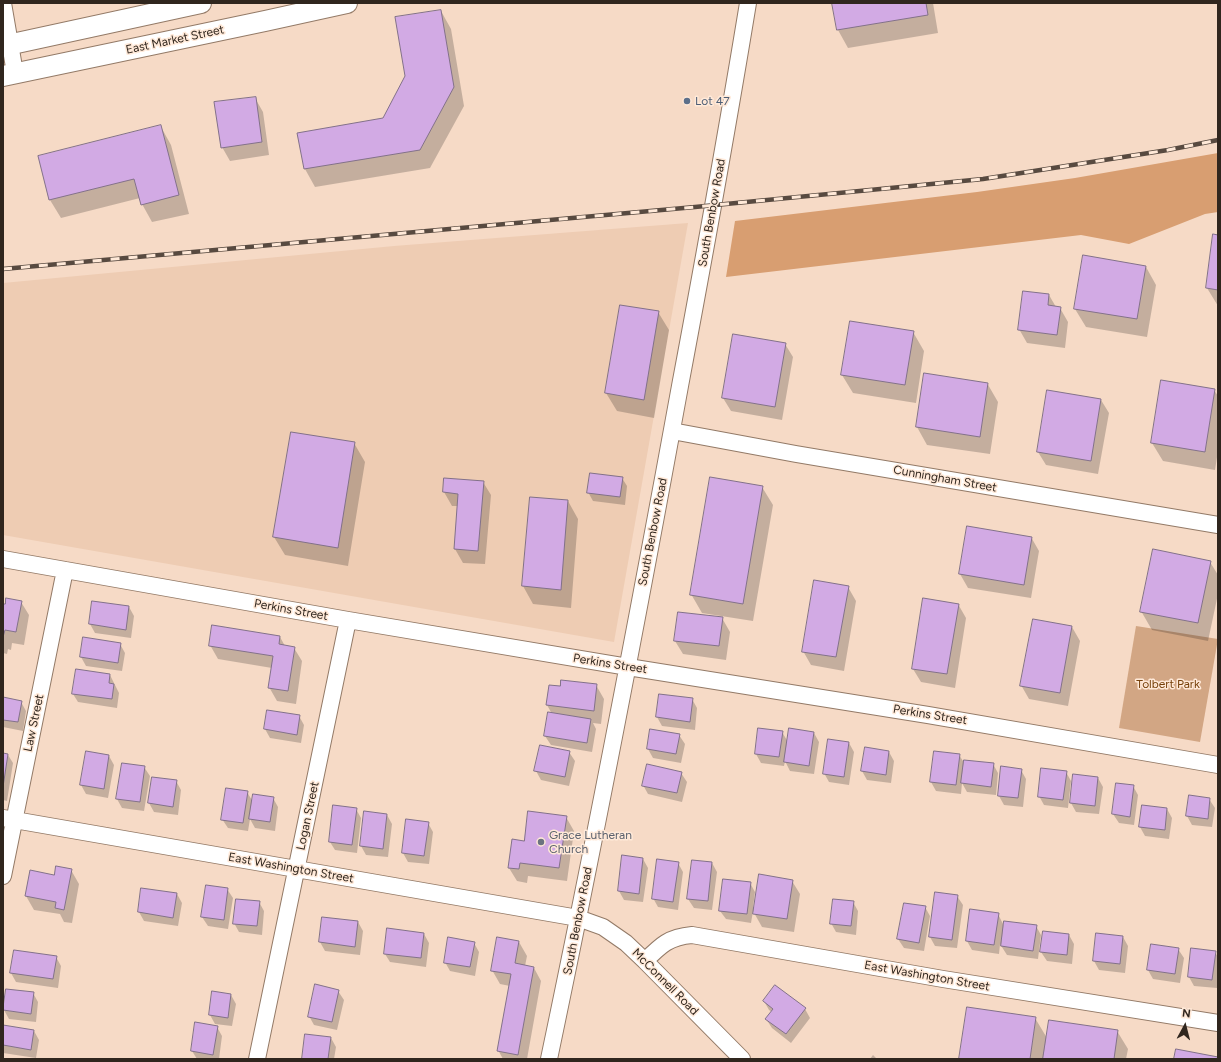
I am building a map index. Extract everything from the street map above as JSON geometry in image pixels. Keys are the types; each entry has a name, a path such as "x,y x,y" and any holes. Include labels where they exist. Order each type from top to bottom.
{"main road":[{"path":"7,46 201,3"},
{"name":"East Market Street","path":"9,74 273,12 347,3"}],"street":[{"path":"3,3 9,74"},
{"name":"South Benbow Road","path":"549,1059 628,667 734,92 748,3"},
{"name":"Cunningham Street","path":"672,431 796,454 1218,525"},
{"name":"Perkins Street","path":"3,559 348,620 928,715 1218,765"},
{"name":"Law Street","path":"3,876 9,820 66,570"},
{"name":"Logan Street","path":"258,1059 348,620"},
{"name":"East Washington Street","path":"9,820 578,918"},
{"name":"McConnell Road","path":"578,918 603,927 626,943 742,1059"},
{"name":"East Washington Street","path":"645,961 667,940 675,937 692,935 942,979 1218,1022"}],"shaded area":[{"path":"1218,153 1218,212 1205,214 1129,244 1081,235 726,277 735,221 977,192 1075,178"},
{"path":"688,223 614,642 3,535 3,283 394,246"}],"green space":[{"name":"Tolbert Park","path":"1136,626 1218,639 1200,742 1119,728"}],"building":[{"path":"832,3 926,3 928,15 837,30"},
{"path":"441,10 454,87 420,150 304,169 297,133 383,118 405,76 395,17"},
{"path":"256,97 262,142 221,148 214,102"},
{"path":"161,125 179,195 141,205 134,179 49,200 38,156"},
{"path":"1213,234 1218,235 1218,290 1206,288"},
{"path":"1083,255 1146,266 1137,319 1074,309"},
{"path":"1023,291 1049,294 1048,305 1061,307 1057,335 1018,330"},
{"path":"620,305 659,311 644,400 605,393"},
{"path":"850,321 914,331 905,385 841,375"},
{"path":"733,334 786,343 775,407 722,398"},
{"path":"924,373 988,383 980,437 916,427"},
{"path":"1161,380 1215,389 1205,452 1151,443"},
{"path":"1047,390 1101,399 1091,461 1037,452"},
{"path":"291,432 355,442 338,548 273,537"},
{"path":"590,473 623,477 620,497 587,493"},
{"path":"710,477 763,486 743,604 690,595"},
{"path":"444,478 484,481 478,551 454,549 458,494 443,492"},
{"path":"530,497 568,500 561,590 522,586"},
{"path":"967,526 1032,537 1024,585 959,574"},
{"path":"1153,549 1211,561 1198,623 1140,612"},
{"path":"814,580 849,586 836,657 802,652"},
{"path":"6,598 22,601 16,632 5,630 3,637 3,604 5,604"},
{"path":"923,598 959,604 947,674 912,669"},
{"path":"92,601 129,606 126,630 89,624"},
{"path":"678,612 723,617 719,646 674,641"},
{"path":"1033,619 1072,626 1060,693 1020,686"},
{"path":"212,625 280,636 279,644 295,647 288,691 268,688 273,656 209,646"},
{"path":"83,637 121,643 118,663 80,657"},
{"path":"76,669 110,674 109,683 114,684 112,699 72,694"},
{"path":"561,680 597,684 594,711 546,705 549,685 560,686"},
{"path":"659,694 693,698 690,722 656,717"},
{"path":"3,697 22,701 18,722 3,720"},
{"path":"267,710 300,715 297,735 264,729"},
{"path":"548,712 591,719 587,743 544,736"},
{"path":"758,728 783,731 779,757 755,754"},
{"path":"789,728 814,732 809,766 784,762"},
{"path":"650,729 680,734 676,754 647,749"},
{"path":"828,739 849,742 844,777 823,774"},
{"path":"540,745 570,751 565,777 534,771"},
{"path":"865,747 889,751 886,775 861,771"},
{"path":"86,751 109,755 104,789 80,785"},
{"path":"934,751 960,754 956,785 930,782"},
{"path":"3,753 8,754 3,787"},
{"path":"964,760 994,763 991,787 961,783"},
{"path":"122,763 145,766 140,802 116,799"},
{"path":"647,764 682,772 677,793 642,786"},
{"path":"1001,766 1022,769 1018,798 998,796"},
{"path":"1041,768 1067,771 1063,800 1038,797"},
{"path":"1073,774 1098,777 1095,806 1070,803"},
{"path":"152,777 177,780 173,807 148,803"},
{"path":"1116,783 1134,785 1130,817 1112,814"},
{"path":"226,788 248,791 243,823 221,820"},
{"path":"253,794 274,797 270,822 249,819"},
{"path":"1189,795 1210,798 1208,819 1186,816"},
{"path":"333,805 357,808 352,845 329,842"},
{"path":"1142,805 1167,808 1165,830 1139,827"},
{"path":"364,811 387,814 383,849 360,846"},
{"path":"528,811 567,816 559,868 520,863 519,869 508,868 512,839 524,841"},
{"path":"406,819 429,822 424,856 402,853"},
{"path":"622,855 643,858 639,894 618,891"},
{"path":"657,859 679,862 673,902 652,899"},
{"path":"692,860 712,862 708,901 687,899"},
{"path":"56,866 72,869 64,910 55,908 56,902 25,896 30,870 54,875"},
{"path":"759,874 793,880 787,919 753,914"},
{"path":"723,879 751,882 747,914 719,911"},
{"path":"206,885 228,888 224,920 201,917"},
{"path":"141,888 177,893 173,918 138,912"},
{"path":"935,892 958,895 952,940 929,937"},
{"path":"236,899 260,901 257,926 233,924"},
{"path":"833,899 854,901 851,926 830,924"},
{"path":"904,903 926,906 919,943 897,939"},
{"path":"970,909 999,913 994,945 966,941"},
{"path":"322,917 358,921 355,947 319,942"},
{"path":"1004,921 1037,925 1033,951 1001,946"},
{"path":"387,928 424,933 421,958 384,954"},
{"path":"1043,931 1069,934 1067,955 1040,952"},
{"path":"1096,933 1123,936 1120,964 1093,961"},
{"path":"448,937 475,942 470,967 444,963"},
{"path":"497,937 519,941 515,963 534,967 518,1055 497,1051 511,974 491,971"},
{"path":"1151,944 1179,948 1175,974 1147,970"},
{"path":"1191,948 1216,951 1212,980 1188,977"},
{"path":"14,950 57,956 53,979 10,973"},
{"path":"315,984 339,990 332,1022 308,1017"},
{"path":"775,985 806,1008 786,1034 765,1019 773,1009 763,1001"},
{"path":"6,989 34,992 31,1014 3,1010"},
{"path":"212,991 231,994 228,1018 209,1015"},
{"path":"967,1007 1036,1017 1030,1059 959,1059"},
{"path":"1049,1020 1118,1030 1114,1059 1043,1059"},
{"path":"195,1022 218,1026 213,1055 191,1051"},
{"path":"3,1025 34,1030 31,1050 3,1045"},
{"path":"305,1034 331,1037 328,1059 302,1059"},
{"path":"1176,1049 1218,1057 1218,1059 1174,1059"}],"railway":[{"path":"3,269 695,207 983,179 1168,150 1218,140"}],"place":[{"name":"Lot 47","path":"687,101"},
{"name":"Grace Lutheran Church","path":"541,842"}]}
